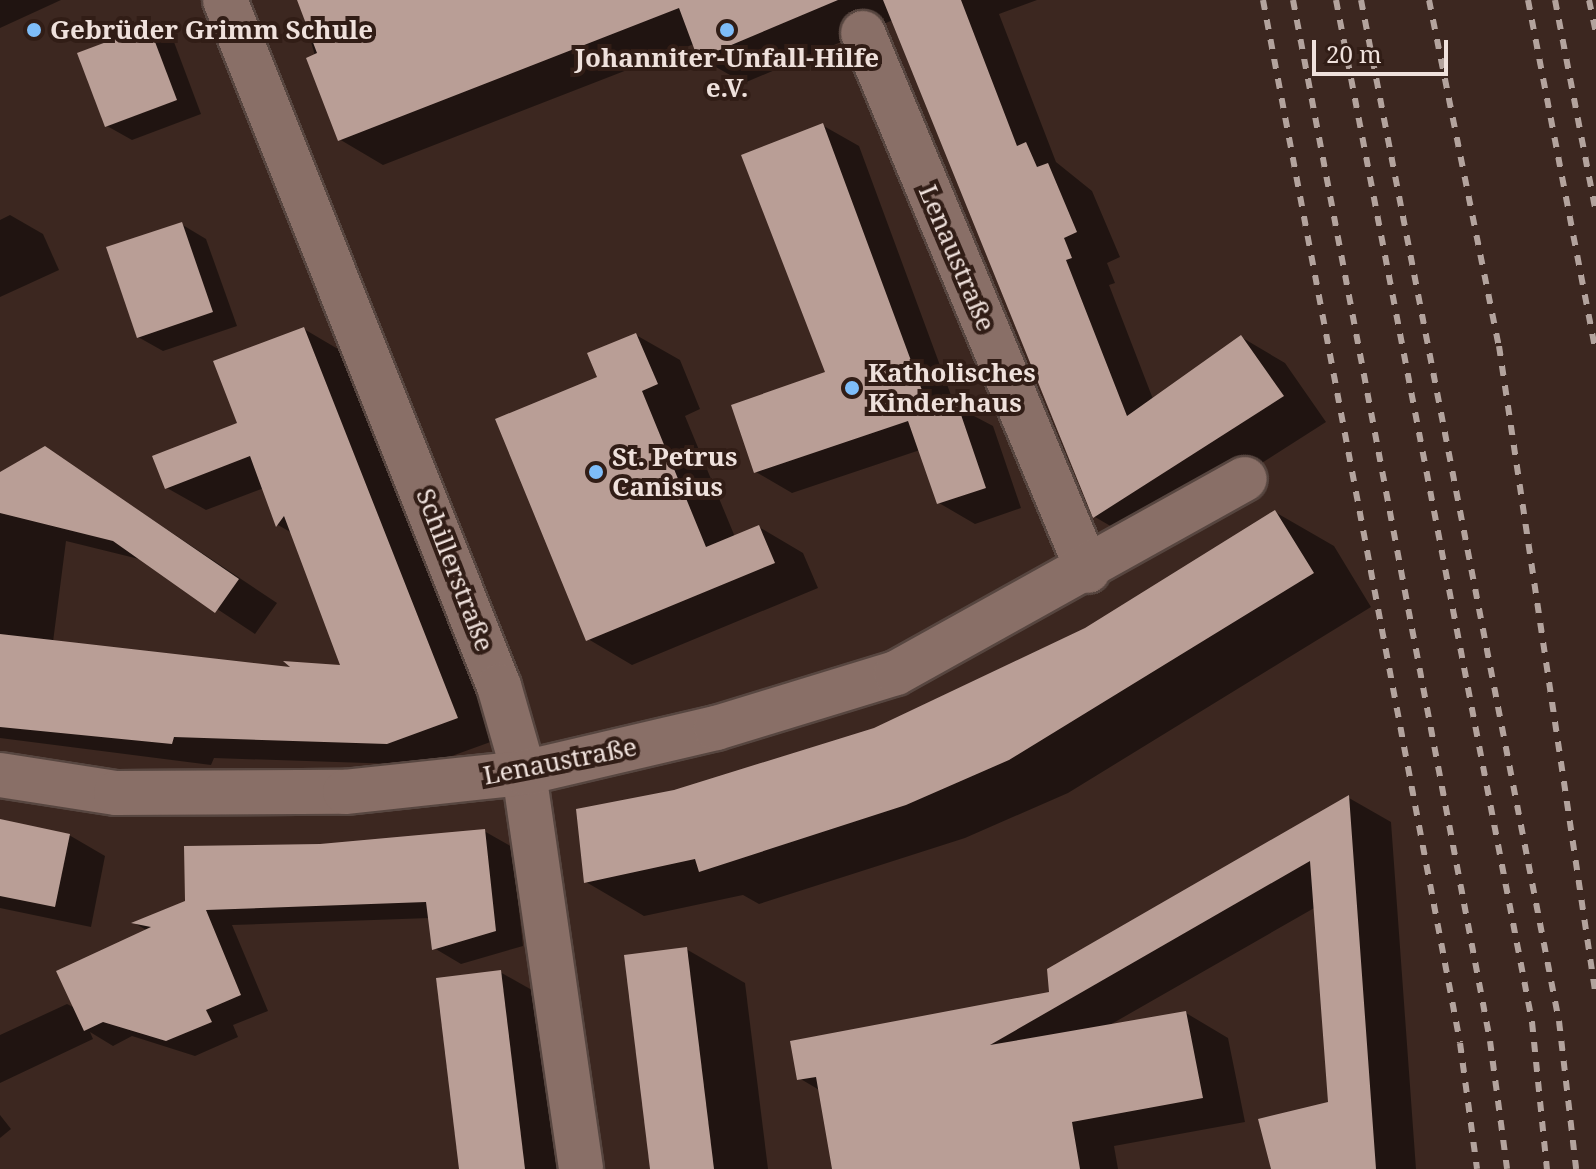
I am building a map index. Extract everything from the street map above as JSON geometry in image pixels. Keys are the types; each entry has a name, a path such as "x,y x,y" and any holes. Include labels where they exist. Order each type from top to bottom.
{"street":[{"name":"Schillerstraße","path":"225,0 431,506 524,773 581,1169"},
{"name":"Lenaustraße","path":"863,33 1088,571"},
{"name":"Lenaustraße","path":"0,775 116,793 233,795 524,773 716,728 896,673 1088,571 1245,479"}],"building":[{"path":"297,0 838,0 698,59 679,8 338,141 306,58 317,53"},
{"path":"883,0 961,0 1017,146 1026,142 1037,167 1048,163 1077,232 1064,238 1072,258 1066,260 1127,416 1241,335 1284,396 1093,518"},
{"path":"149,26 177,100 105,127 77,53"},
{"path":"823,123 930,412 957,403 986,488 937,504 908,421 754,473 731,405 825,372 741,155"},
{"path":"182,222 213,312 137,338 106,247"},
{"path":"304,327 458,718 387,744 174,737 172,744 0,727 0,634 290,667 283,661 340,665 284,516 276,527 250,456 165,489 152,456 237,423 213,361"},
{"name":"St. Petrus Canisius","path":"636,333 658,384 642,391 706,547 759,525 775,563 586,641 495,419 597,377 587,353"},
{"path":"45,446 239,579 215,613 113,541 0,513 0,472"},
{"path":"1275,510 1314,573 1009,760 906,805 699,872 695,859 584,883 576,809 674,790 874,728 1085,628"},
{"path":"1349,795 1376,1169 1271,1169 1258,1119 1328,1102 1310,861 990,1045 1186,1011 1203,1098 1072,1122 1080,1169 832,1169 816,1077 797,1080 790,1041 1049,992 1047,969"},
{"path":"0,819 70,834 55,907 0,896"},
{"path":"485,829 496,931 432,950 426,902 206,910 241,995 206,1010 212,1022 166,1041 103,1022 84,1031 56,971 151,927 131,923 185,901 184,846 320,844"},
{"path":"687,947 714,1169 650,1169 624,955"},
{"path":"501,970 525,1169 459,1169 436,978"}],"railway":[{"path":"1263,0 1460,1043 1477,1169"},
{"path":"1293,0 1490,1041 1507,1169"},
{"path":"1336,0 1532,1022 1547,1169"},
{"path":"1361,0 1559,1021 1576,1169"},
{"path":"1429,0 1499,346 1596,997"},
{"path":"1528,0 1596,353"},
{"path":"1555,0 1596,212"},
{"path":"1589,0 1596,33"}],"place":[{"name":"Gebrüder Grimm Schule","path":"34,30"},
{"name":"Johanniter-Unfall-Hilfe e.V.","path":"727,30"},
{"name":"Katholisches Kinderhaus","path":"852,388"},
{"name":"St. Petrus Canisius","path":"596,472"}]}
